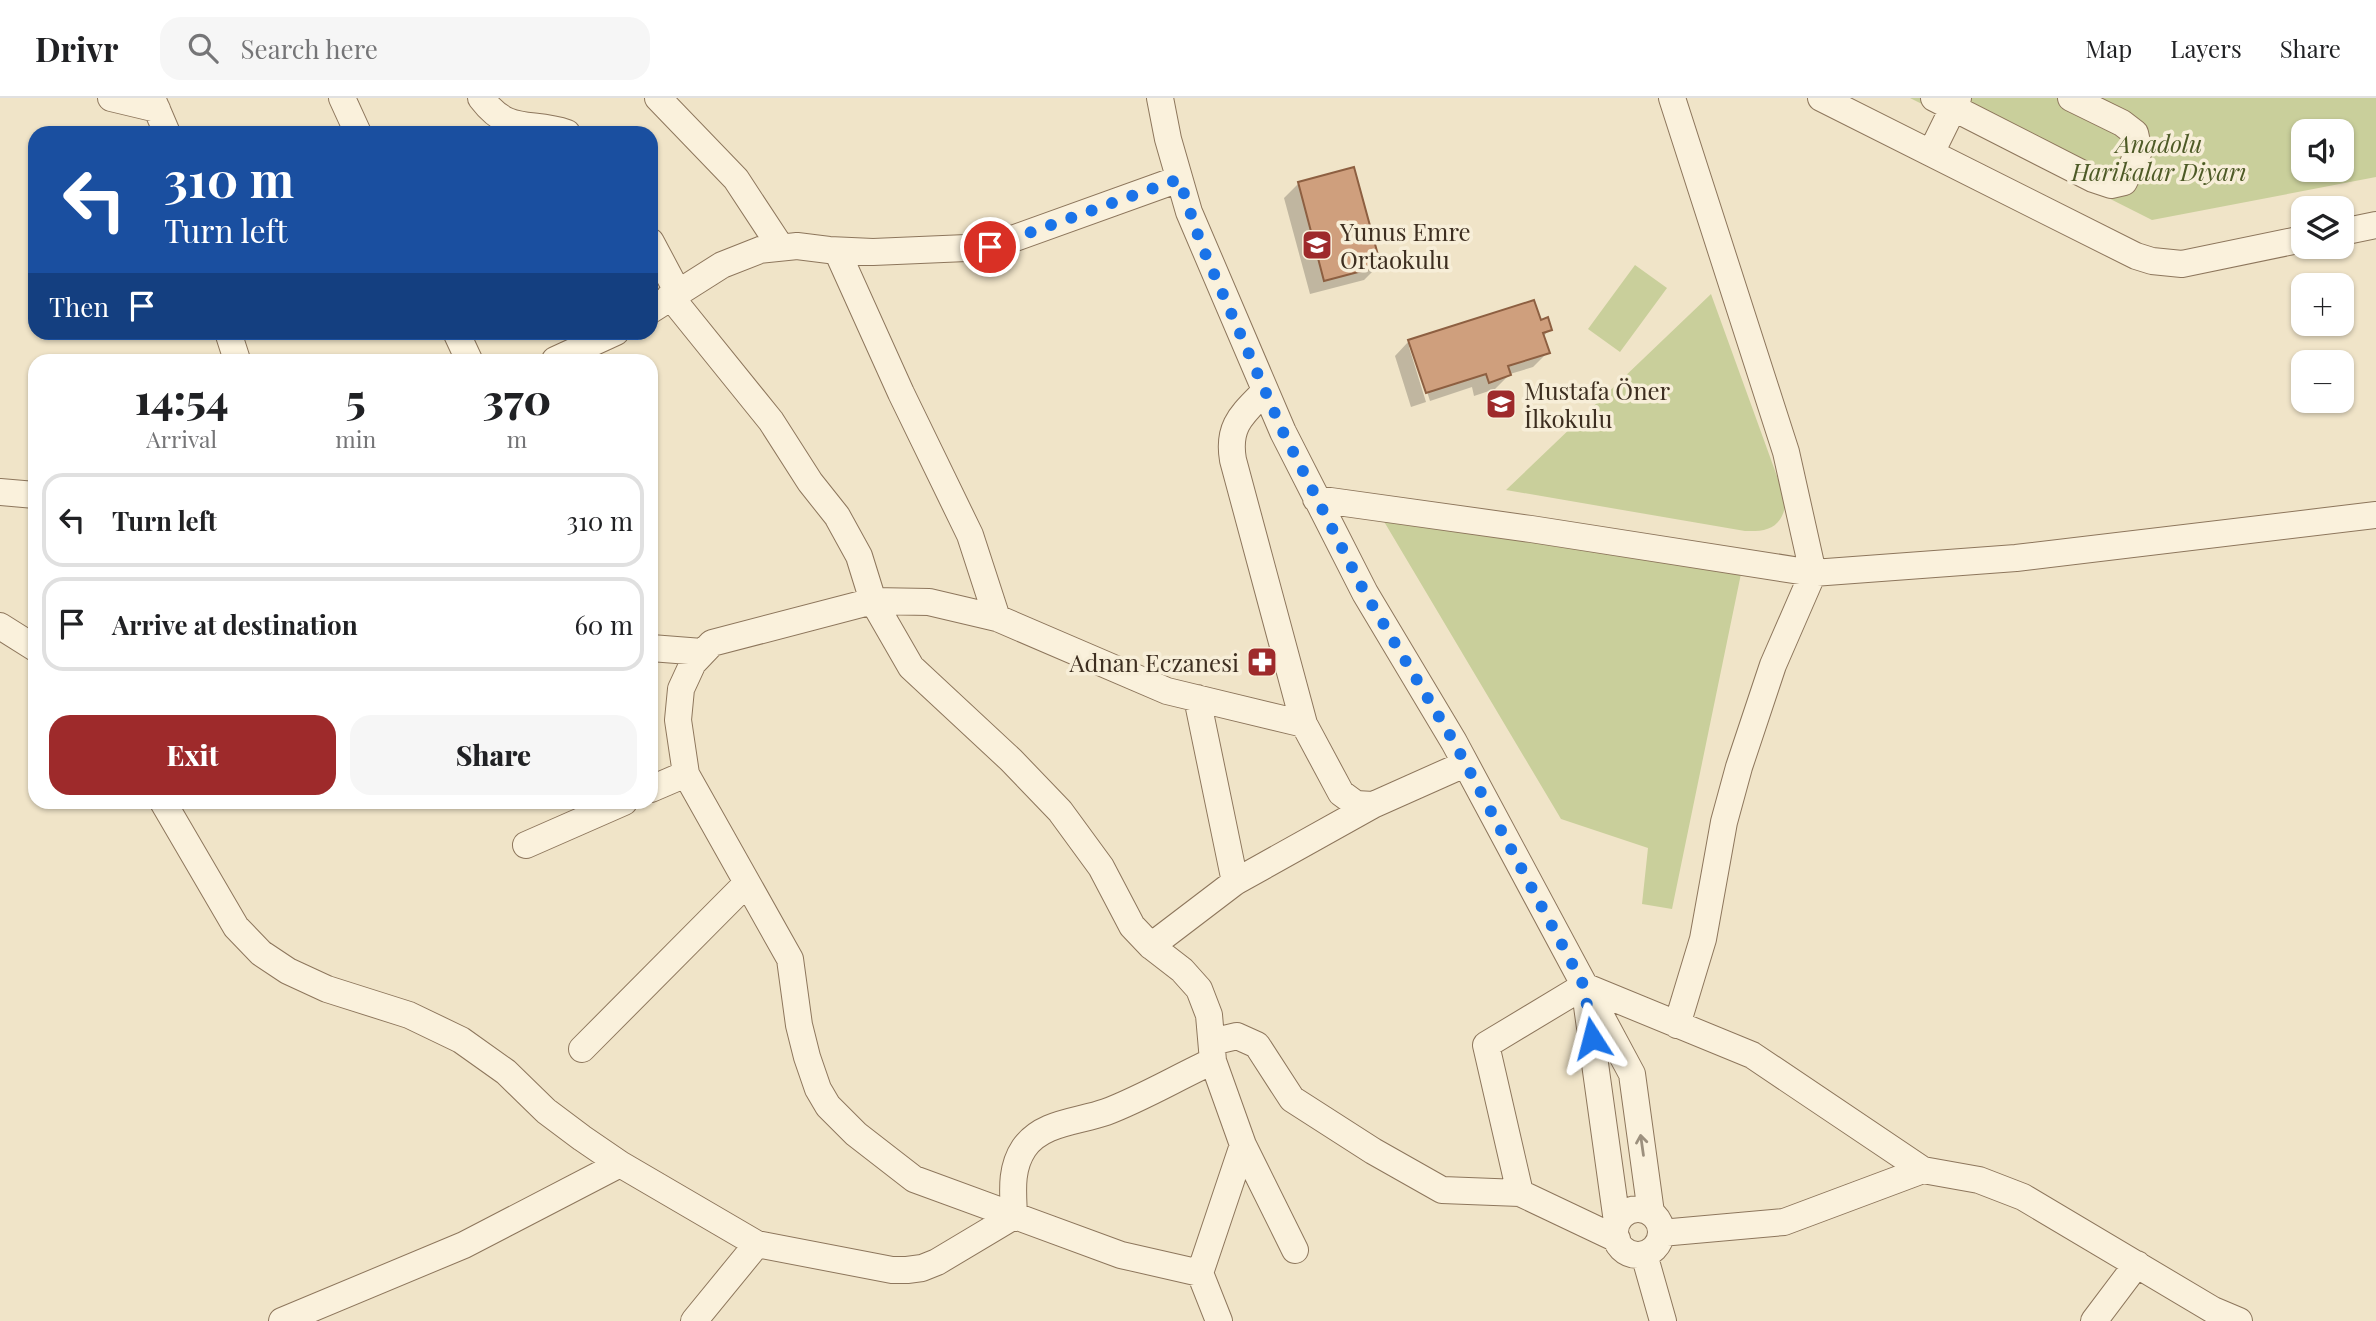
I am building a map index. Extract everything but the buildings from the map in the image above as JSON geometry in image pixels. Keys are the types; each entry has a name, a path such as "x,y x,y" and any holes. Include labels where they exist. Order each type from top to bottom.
{"street":[{"path":"111,98 159,113"},
{"path":"342,98 355,126"},
{"path":"481,98 495,113 516,125 525,126"},
{"path":"658,98 736,179 780,246"},
{"path":"1160,98 1179,179 1201,244 1316,499 1365,593 1465,764 1632,1074 1656,1223 1654,1248 1644,1254 1628,1252 1617,1231 1584,986"},
{"path":"1672,98 1786,452 1813,573 1773,666 1739,767 1724,822 1703,939 1677,1025"},
{"path":"1821,98 2136,256 2152,261 2167,264 2197,262 2291,242"},
{"path":"1931,153 1948,101 2093,179 2111,186 2124,182 2139,151 2135,133 2122,123 2071,98"},
{"path":"666,299 740,256 780,246 837,251 918,251 990,247 1179,179"},
{"path":"2354,230 2376,225"},
{"path":"837,251 901,393 970,535 997,618"},
{"path":"658,269 666,299 771,421 810,482 837,516 859,556 873,601 911,667 1012,760 1060,811 1101,867 1132,926 1151,946 1182,970 1199,989 1209,1015 1213,1053 1243,1145 1295,1250"},
{"path":"568,354 599,340"},
{"path":"1265,391 1237,421 1231,449 1304,724 1341,793 1356,804 1373,805"},
{"path":"0,492 28,494"},
{"path":"1316,499 1813,573 2030,556 2376,515"},
{"path":"1200,1273 1121,1255 914,1179 856,1134 828,1106 811,1074 793,993 790,960 686,774 681,747 679,704 687,675 702,652 712,643 873,601 929,602 997,618 1167,691 1304,724"},
{"path":"0,626 28,644"},
{"path":"658,649 702,652"},
{"path":"1198,698 1235,882"},
{"path":"1151,946 1235,882 1373,805 1465,764"},
{"path":"658,786 686,774"},
{"path":"167,809 226,912 236,927 261,953 288,971 327,989 409,1014 461,1040 506,1072 546,1111 620,1164 757,1244 892,1270 907,1270 937,1262 1014,1216"},
{"path":"526,845 608,809"},
{"path":"582,1049 747,883"},
{"path":"1584,986 1752,1055 1923,1170 1979,1180 2023,1196 2213,1310 2239,1321"},
{"path":"1520,1193 1486,1045 1584,986"},
{"path":"1014,1216 1013,1173 1023,1149 1038,1134 1107,1111 1213,1053 1228,1037 1237,1037 1251,1041 1263,1051 1270,1067 1292,1099 1373,1151 1442,1190 1520,1193 1617,1231"},
{"path":"1219,1321 1200,1273 1243,1145"},
{"path":"282,1321 464,1245 620,1164"},
{"path":"1617,1231 1624,1214 1635,1209 1656,1223 1784,1222 1923,1170"},
{"path":"695,1321 757,1244"},
{"path":"1644,1254 1663,1321"},
{"path":"2094,1321 2137,1264"}],"green space":[{"name":"Anadolu Harikalar Diyarı","path":"1910,98 2376,98 2376,177 2354,181 2354,119 2291,119 2291,182 2350,182 2152,220"},
{"path":"1635,265 1667,288 1620,352 1588,329"},
{"path":"1711,294 1786,501 1778,522 1767,529 1745,531 1506,490"},
{"path":"1373,503 1743,564 1672,909 1642,904 1648,848 1561,819"}],"place":[{"name":"Yunus Emre Ortaokulu","path":"1317,245"},
{"name":"Mustafa Öner İlkokulu","path":"1501,404"},
{"name":"Adnan Eczanesi","path":"1262,662"}],"route":[{"path":"990,247 1179,179 1201,244 1283,432 1365,593 1454,742 1584,986 1592,1038"}]}
